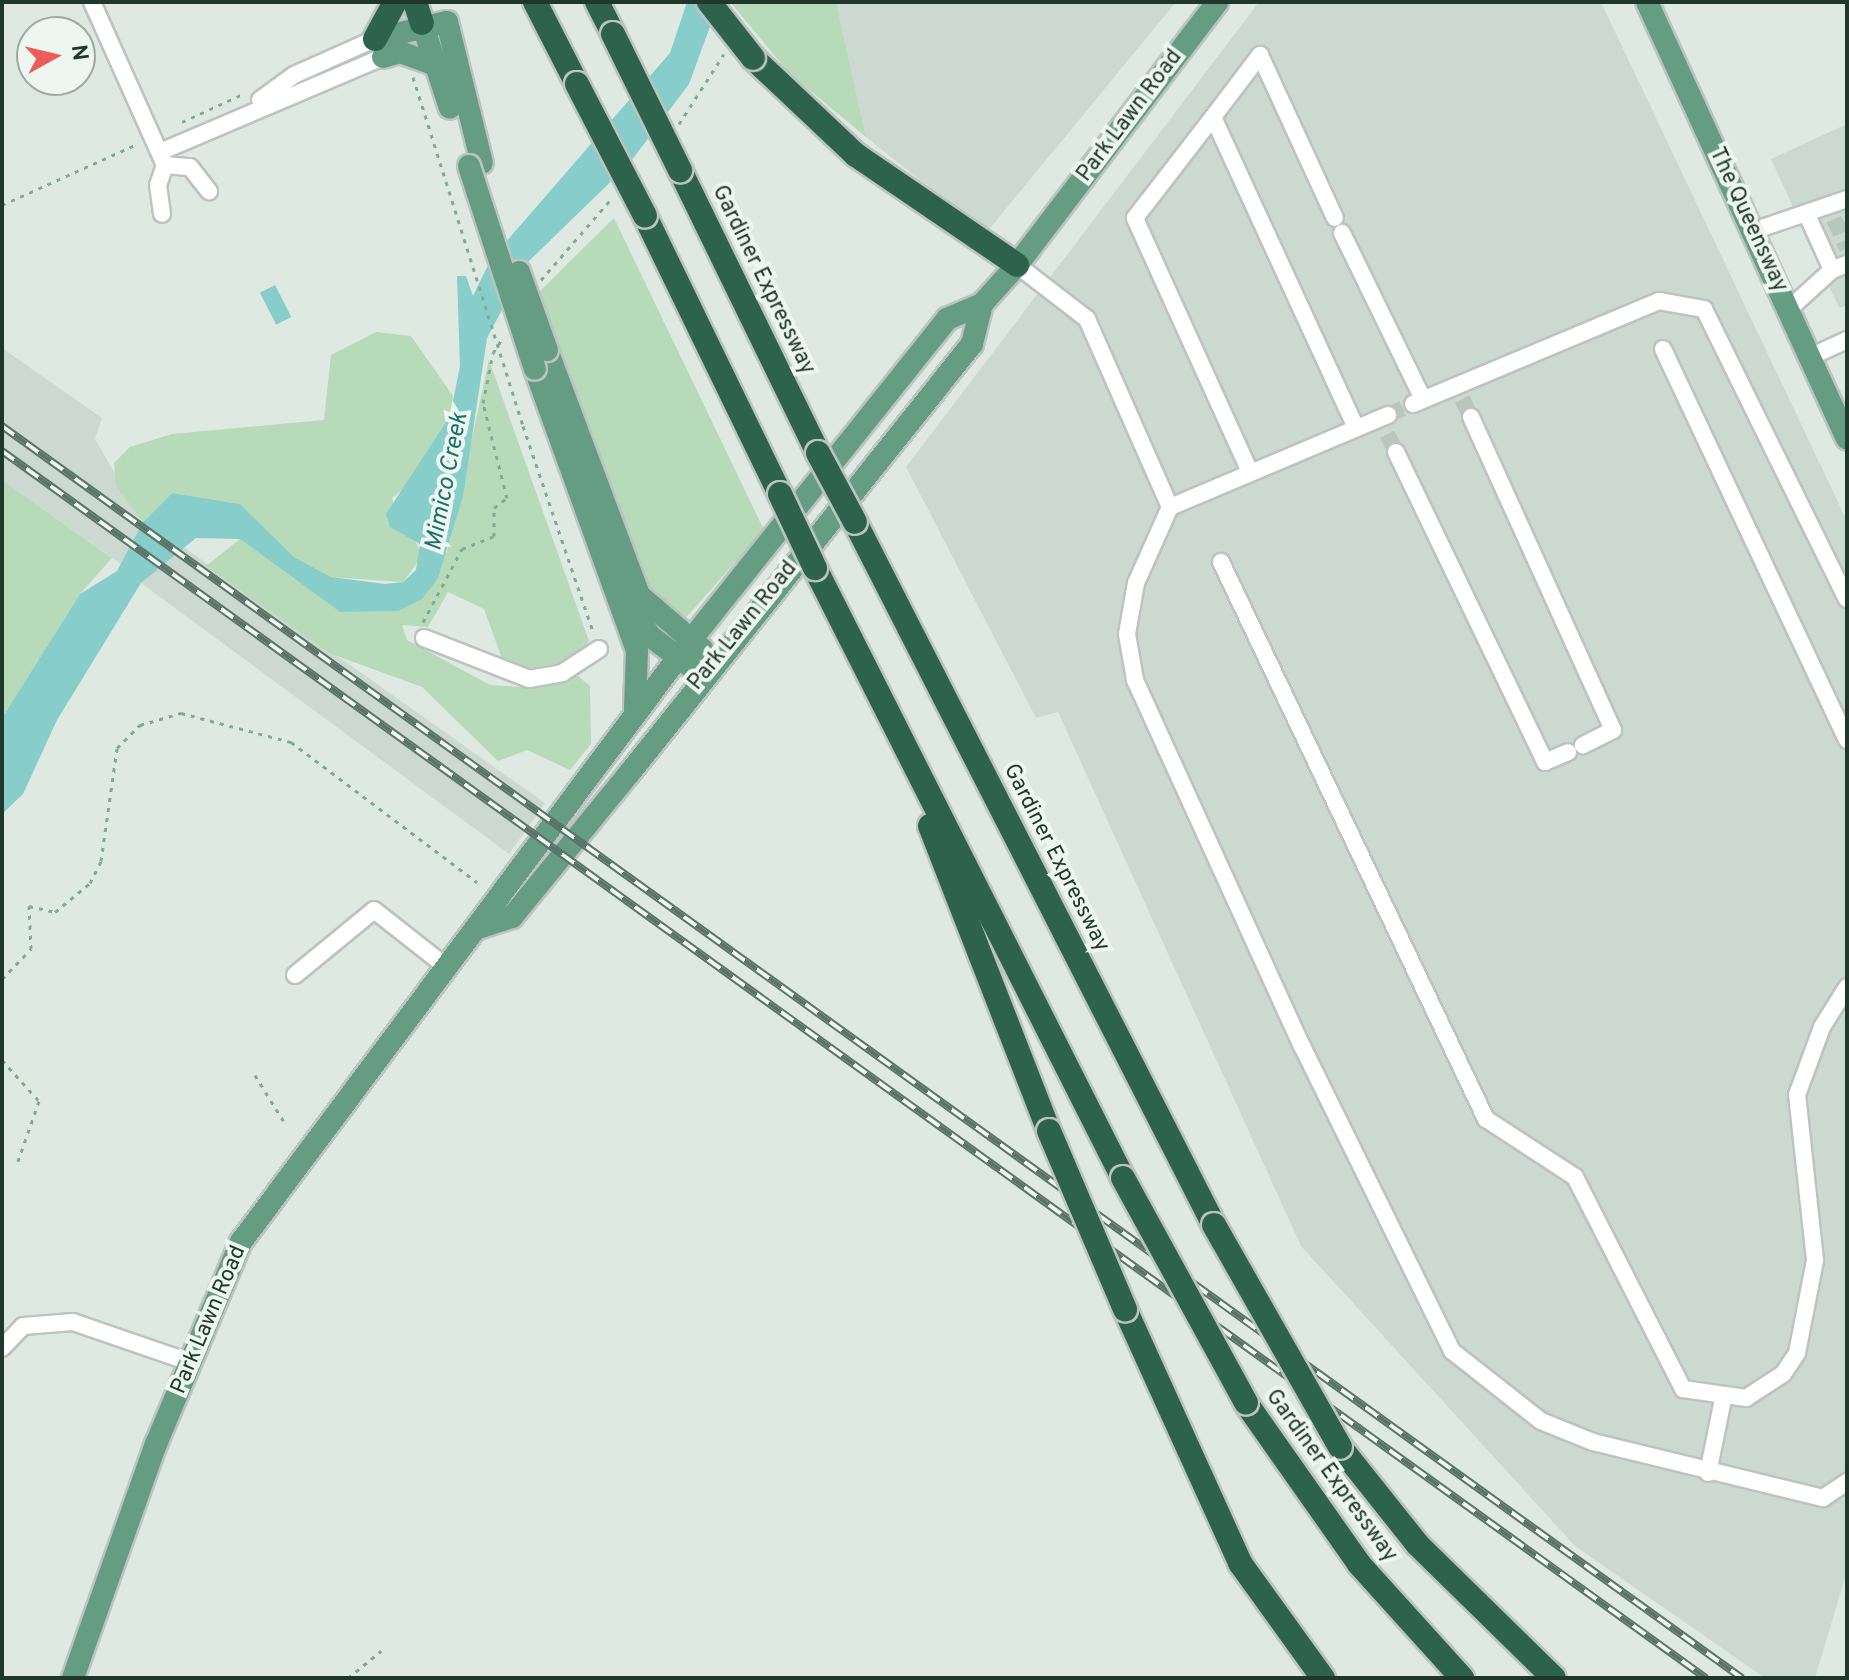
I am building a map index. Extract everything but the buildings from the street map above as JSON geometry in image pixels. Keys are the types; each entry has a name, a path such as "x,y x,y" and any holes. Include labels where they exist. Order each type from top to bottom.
{"highway":[{"path":"379,48 395,2"},
{"name":"Gardiner Expressway","path":"535,2 645,216 866,673 1123,1178 1246,1403 1359,1564 1462,1678"},
{"name":"Gardiner Expressway","path":"597,2 818,453 1214,1225 1340,1447 1418,1545 1554,1678"},
{"path":"709,2 753,58 856,155 1017,265"},
{"path":"866,673 1049,1131 1125,1309 1240,1563 1323,1678"}],"main road":[{"name":"Park Lawn Road","path":"73,1678 189,1362 241,1242 481,927 493,898 685,649 947,319 982,304 1017,265 1217,2"},
{"name":"The Queensway","path":"1647,2 1847,438"},
{"path":"379,48 419,12"},
{"path":"419,12 436,65 476,165 637,651 634,716"},
{"path":"419,12 441,19 451,31 457,85 476,165"},
{"path":"379,48 436,65"},
{"name":"Park Lawn Road","path":"481,927 512,917 708,667 972,344 982,304"},
{"path":"541,359 639,595 685,649 708,667"},
{"path":"613,582 650,636 685,649"}],"street":[{"path":"92,2 163,159 158,185 162,214"},
{"path":"163,159 246,111 294,75 379,48"},
{"path":"1250,472 1135,218 1260,55 1418,402 1459,393 1659,301 1704,309 1847,599"},
{"path":"1213,117 1356,428"},
{"path":"163,159 190,167 209,191"},
{"path":"1753,231 1832,213 1847,199"},
{"path":"1789,309 1840,267 1808,217"},
{"path":"1017,265 1048,282 1087,319 1170,507"},
{"path":"1810,357 1847,340"},
{"path":"1663,349 1847,740"},
{"path":"1387,434 1384,416 1170,507 1136,583 1127,634 1135,680 1302,1046 1452,1351 1541,1421 1708,1473 1823,1498 1847,1482"},
{"path":"1396,452 1545,762 1575,748 1613,730 1471,417"},
{"path":"1221,562 1486,1119 1575,1177 1683,1389 1723,1399 1762,1391 1797,1353 1815,1260 1797,1095 1822,1027 1847,987"},
{"path":"424,638 529,679 562,673 599,649"},
{"path":"295,975 374,910 449,969"},
{"path":"2,1348 23,1326 73,1322 189,1362"},
{"path":"1708,1473 1723,1399"}],"path":[{"path":"673,130 717,74 727,46"},
{"path":"410,66 523,426 599,649"},
{"path":"2,205 137,144"},
{"path":"533,292 622,188"},
{"path":"424,638 423,618 435,593 462,549 494,536 494,508 507,498 483,403 493,353 509,329"},
{"path":"2,979 31,949 29,906 55,912 90,883 101,861 117,748 140,725 181,713 291,742 477,882"},
{"path":"2,1060 39,1101 18,1161"},
{"path":"255,1075 286,1125"},
{"path":"348,1678 381,1651"}],"shaded area":[{"path":"836,2 1176,2 986,233 866,137"},
{"path":"1259,2 1601,2 1847,521 1847,1571 1815,1678 1765,1678 1575,1546 1301,1246 1058,712 1036,718 906,467"},
{"path":"1847,124 1847,305 1839,308 1771,159"},
{"path":"2,348 102,418 95,439 143,522 121,564 2,480"},
{"path":"182,546 545,803 509,854 141,583"}],"green space":[{"path":"730,2 836,2 866,137 790,74"},
{"path":"614,218 764,530 683,621 652,601 537,294"},
{"path":"376,332 411,336 453,396 450,416 413,481 392,498 403,535 413,536 422,556 403,582 331,577 294,557 240,504 172,493 143,522 116,486 114,463 130,447 172,434 324,420 331,355"},
{"path":"489,360 589,641 579,653 539,671 504,664 484,609 448,592 428,627 402,625 407,640 490,685 538,688 578,676 590,686 591,744 570,770 527,750 498,761 422,687 329,653 206,566 240,539 340,612 375,611 447,552"},
{"path":"2,480 112,558 80,594 2,718"}],"water":[{"name":"Mimico Creek","path":"687,2 719,2 689,84 628,165 527,263 487,338 463,496 438,578 422,599 398,611 340,612 240,539 196,538 141,583 57,720 23,794 2,814 2,718 80,594 117,571 143,522 172,493 240,504 294,557 331,577 385,584 403,582 416,570 420,544 390,527 386,514 450,416 460,366 457,276 466,276 473,296 491,259 670,53"},
{"path":"275,285 291,317 276,325 260,293"}],"tunnel":[{"path":"1834,219 1847,248"},
{"path":"1462,399 1471,417"},
{"path":"1388,415 1413,404"},
{"path":"1387,434 1396,452"}],"railway":[{"path":"2,426 1742,1678"},
{"path":"2,451 1706,1678"}]}
